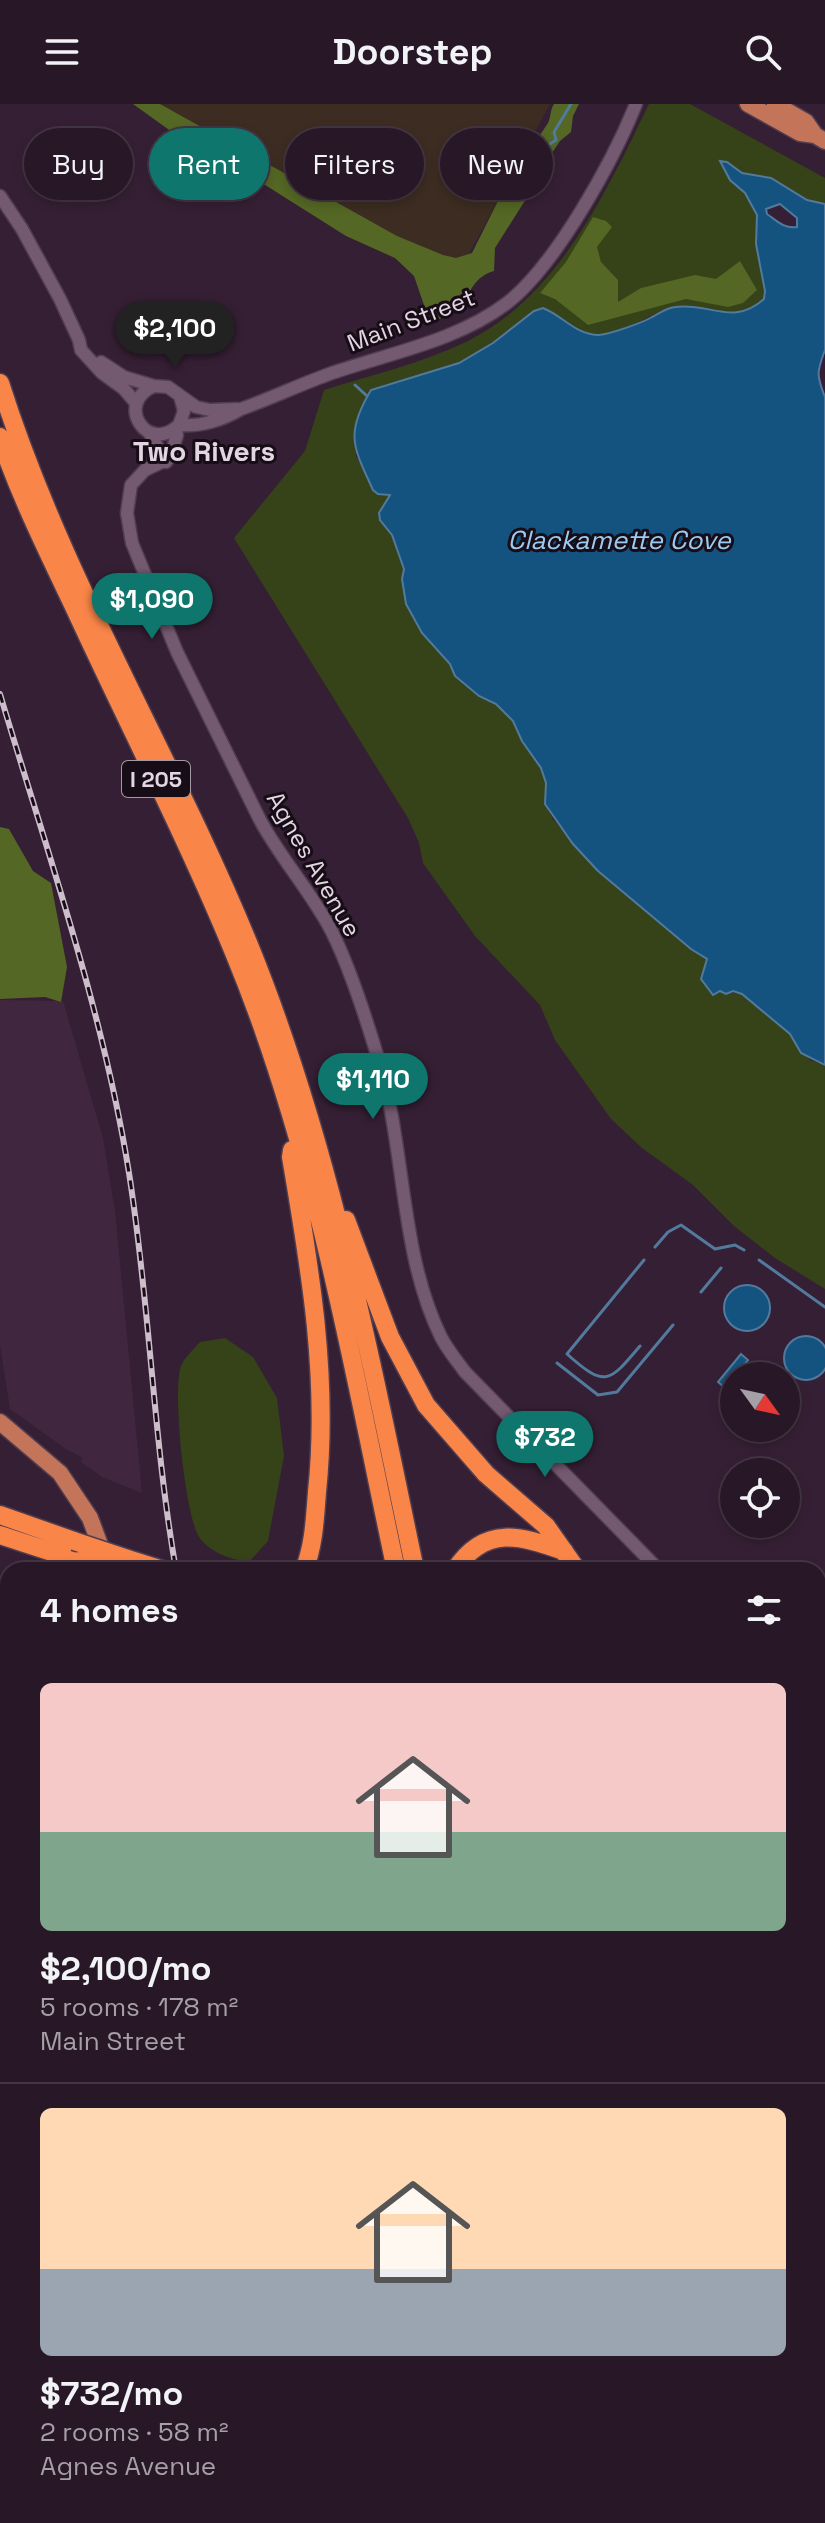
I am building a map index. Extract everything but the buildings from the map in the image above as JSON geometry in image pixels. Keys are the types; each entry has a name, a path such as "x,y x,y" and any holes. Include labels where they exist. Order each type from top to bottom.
{"highway":[{"name":"I 205","path":"0,383 41,494 71,563 249,944 293,1063 341,1237 413,1562"},
{"name":"I 205","path":"0,437 57,570 174,817 230,944 296,1128 350,1353 394,1562"},
{"path":"296,1128 291,1157 312,1280 322,1393 315,1511 305,1562"},
{"path":"315,1139 390,1337 426,1405 465,1452 546,1526 572,1562"},
{"path":"0,1515 137,1562"},
{"path":"0,1535 82,1562"},
{"path":"462,1562 476,1547 502,1537 529,1538 564,1551"}],"main road":[{"path":"748,104 800,133 820,138"},
{"path":"775,104 806,122 820,138"},
{"path":"0,1422 60,1473 98,1535 107,1562"}],"street":[{"name":"Main Street","path":"0,196 22,229 79,340 81,350 136,403 139,423 149,432 162,434 177,427 216,420 330,374 462,330 506,303 536,274 568,229 618,146 636,104"},
{"name":"Main Street","path":"79,340 117,374 154,386 168,387 204,409 241,409"},
{"path":"136,403 146,389 154,386"},
{"path":"149,432 166,462 170,458 184,411 180,396"},
{"name":"Agnes Avenue","path":"166,462 145,470 131,485 127,513 132,543 177,652 260,820 327,923 343,960 385,1082 421,1280 441,1338 465,1372 651,1562"}],"shaded area":[{"path":"145,104 550,104 537,128 440,128 440,200 498,200 456,278 317,200 424,200 424,128 285,128 285,182 269,173 269,128 188,128"},
{"path":"0,1000 63,1001 103,1138 115,1211 142,1493 102,1477 81,1462 83,1458 10,1409 0,1345"}],"green space":[{"path":"133,104 160,104 203,128 166,128"},
{"path":"554,104 579,104 573,116 571,132 553,152 553,128 545,128"},
{"path":"649,104 690,104 825,178 825,204 807,200 771,178 742,173 727,162 723,170 745,193 757,215 756,244 764,299 742,312 675,307 619,331 599,335 576,329 543,308 534,311 493,343 459,363 371,390 356,456 378,494 390,495 380,513 404,569 402,579 422,633 450,664 455,676 479,696 496,704 513,721 522,741 541,768 546,783 545,804 553,819 598,871 707,959 720,991 742,994 790,1034 810,1060 825,1065 825,1289 775,1258 734,1226 693,1185 642,1148 611,1119 555,1040 540,1005 475,936 423,863 419,843 408,818 234,538 305,451 324,390 451,349 500,321 529,297 554,269 597,206"},
{"path":"269,165 285,174 285,198 269,187"},
{"path":"289,200 332,200 397,236 456,258 472,253 498,200 525,200 495,248 494,271 478,280 463,307 439,319 425,308 414,276 395,258 346,236"},
{"path":"593,217 606,221 612,227 597,247 601,262 618,280 618,302 641,288 695,275 716,279 740,261 757,290 743,303 728,307 686,299 588,325 555,299 540,293 566,262"},
{"path":"0,827 9,829 33,871 51,883 67,967 61,1002 45,997 0,999"},
{"path":"225,1338 253,1357 277,1398 284,1456 268,1541 250,1561 220,1554 206,1545 197,1533 188,1500 181,1450 178,1400 181,1366 200,1342"}],"water":[{"name":"Clackamette Cove","path":"720,161 727,162 742,173 771,178 807,200 825,204 825,350 819,373 825,397 825,1065 801,1053 790,1034 742,994 720,991 713,995 701,979 707,959 598,871 573,844 545,804 546,783 541,768 522,741 513,721 496,704 479,696 455,676 450,664 422,633 406,604 402,579 404,569 392,535 380,520 379,513 390,495 378,494 373,490 355,441 357,419 371,390 459,363 493,343 534,311 543,308 576,329 599,335 634,325 672,308 688,306 731,313 753,307 764,299 765,291 756,244 757,215 745,193 730,180","holes":["780,204 797,218 797,227 788,227 767,214 766,209"]},
{"path":"747,1285 763,1292 770,1308 763,1324 747,1331 731,1324 724,1308 731,1292"},
{"path":"798,1338 814,1338 822,1342 826,1350 826,1366 822,1374 814,1378 800,1378 800,1362 785,1362 786,1350 790,1342"},
{"path":"741,1354 748,1360 746,1362 734,1362"}],"waterway":[{"path":"553,142 556,140 554,132 571,104"},
{"path":"355,385 367,396"},
{"path":"655,1247 668,1232 681,1225 715,1249 735,1245 744,1250"},
{"path":"640,1346 621,1368 606,1377 590,1372 567,1354 644,1260"},
{"path":"759,1260 825,1307"},
{"path":"701,1292 721,1268"},
{"path":"557,1363 598,1395 617,1392 673,1325"}],"railway":[{"path":"0,694 89,991 118,1112 136,1223 175,1562"}],"district":[{"name":"Two Rivers","path":"204,451"}]}
